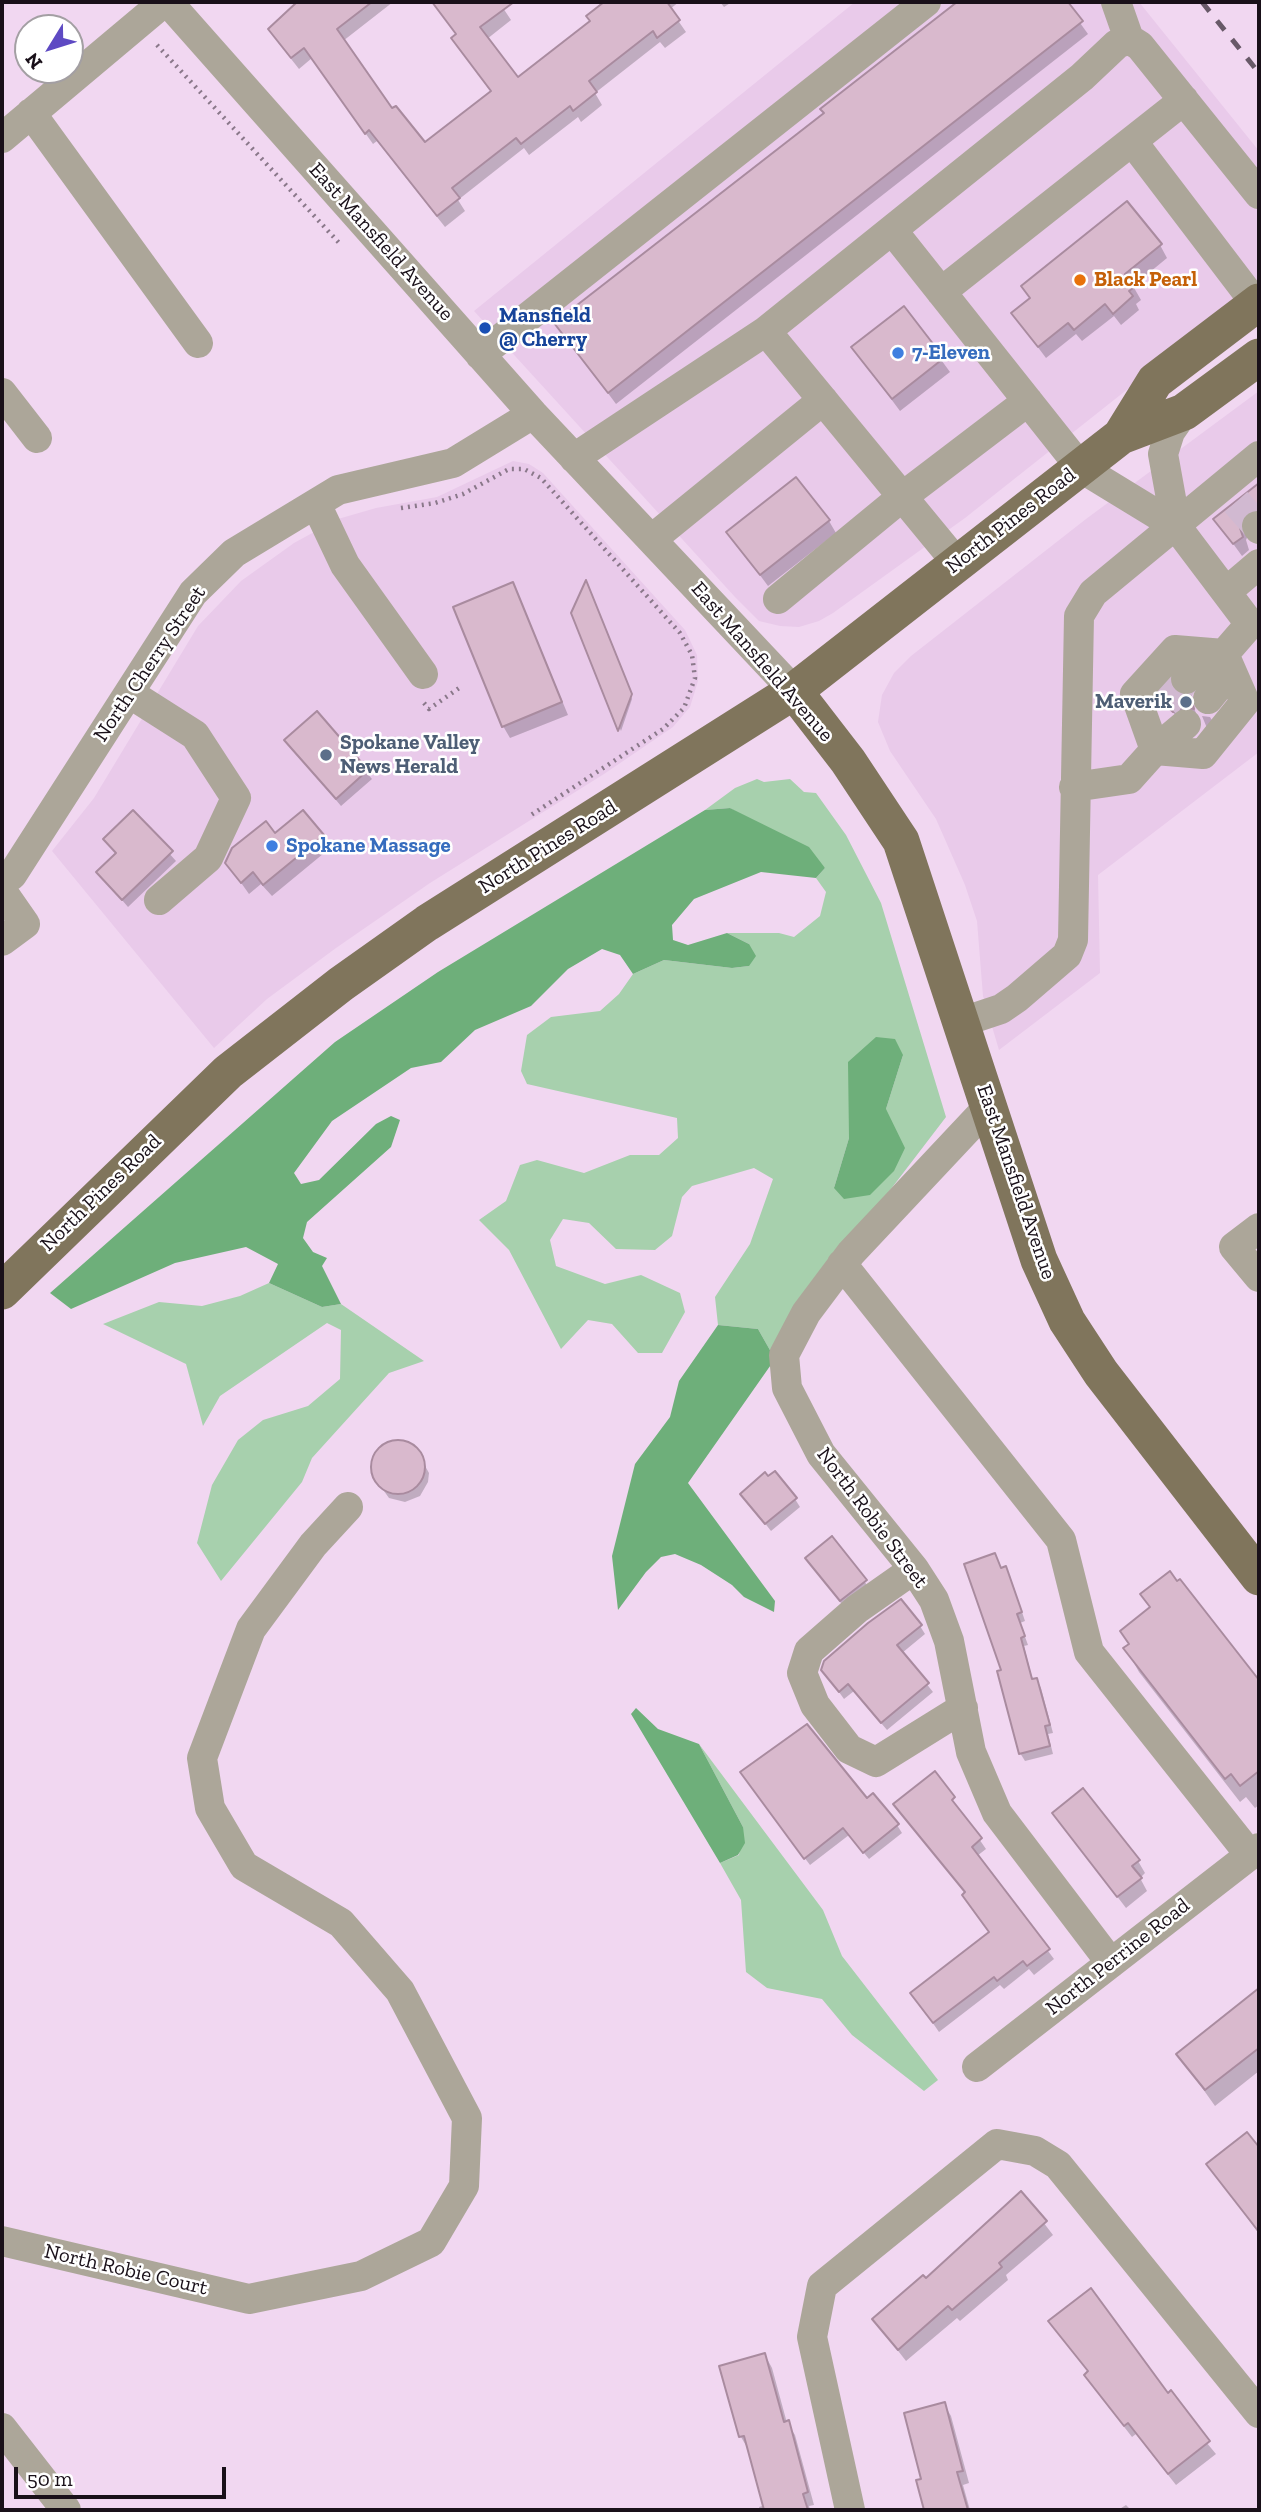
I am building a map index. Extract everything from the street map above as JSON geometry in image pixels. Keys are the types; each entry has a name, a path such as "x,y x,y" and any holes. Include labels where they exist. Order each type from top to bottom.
{"main road":[{"name":"North Pines Road","path":"1121,436 1156,381 1258,303"},
{"name":"North Pines Road","path":"2,1291 228,1072 341,984 427,923 794,691 1121,436 1184,412 1259,358"},
{"name":"East Mansfield Avenue","path":"794,691 848,761 901,841 1039,1260 1067,1321 1101,1374 1259,1577"}],"street":[{"path":"2,138 166,2"},
{"name":"East Mansfield Avenue","path":"166,2 533,414 794,691"},
{"path":"480,355 926,2"},
{"path":"1116,2 1129,39 1140,46 1259,194"},
{"path":"575,458 659,405 766,331 1082,77 1117,44 1129,39"},
{"path":"941,292 1184,100"},
{"path":"31,113 198,343"},
{"path":"1132,141 1258,303"},
{"path":"892,230 1081,468 1176,526 1250,624 1224,654 1207,657 1186,679"},
{"path":"766,331 957,564"},
{"path":"2,393 37,438"},
{"path":"652,539 823,400"},
{"path":"778,599 902,497 1028,401"},
{"path":"1176,526 1163,454 1170,432 1184,412"},
{"name":"North Cherry Street","path":"2,883 12,875 193,593 234,553 338,490 453,463 533,414"},
{"path":"962,1022 1001,1009 1067,956 1073,940 1079,616 1093,593 1176,526 1230,494 1257,462"},
{"path":"316,504 345,565 423,674"},
{"path":"1226,592 1259,564"},
{"path":"1155,750 1135,694 1175,650 1224,654"},
{"path":"1208,699 1229,673 1224,654"},
{"path":"1155,750 1203,754 1245,702 1224,654"},
{"path":"129,693 195,735 236,798 208,858 159,900"},
{"path":"1074,787 1129,779 1155,750 1176,714"},
{"path":"2,891 24,924 2,942"},
{"name":"North Robie Street","path":"990,1105 842,1264 806,1313 785,1355 787,1388 821,1454 914,1569 934,1600 949,1641 971,1752 997,1813 1111,1963"},
{"path":"1259,1228 1234,1247 1259,1277"},
{"path":"842,1264 1061,1540 1090,1652 1255,1852"},
{"name":"North Robie Court","path":"2,2241 249,2300 360,2276 430,2242 464,2186 467,2118 400,1991 341,1923 244,1866 210,1808 202,1758 251,1629 313,1545 348,1507"},
{"path":"914,1569 857,1609 809,1651 802,1673 815,1705 849,1749 876,1762 963,1708"},
{"name":"North Perrine Road","path":"977,2067 1255,1852"},
{"path":"850,2510 812,2337 822,2286 997,2144 1035,2151 1058,2165 1259,2413"},
{"path":"2,2428 66,2510"}],"path":[{"path":"138,23 346,250"},
{"path":"389,510 435,503 463,494 509,468 524,469 541,478 680,634 692,655 695,678 684,708 663,729 531,815"}],"shaded area":[{"path":"855,2 1139,2 1259,151 1259,285 965,518 833,613 799,627 780,626 759,621 735,597 474,311"},
{"path":"1259,391 1259,752 1098,875 1100,973 999,1050 983,996 977,921 965,885 936,819 890,751 878,722 882,695 894,673 911,656 1086,519"},
{"path":"513,461 529,464 543,473 685,630 697,655 698,681 690,707 673,727 604,774 430,883 336,948 267,999 214,1048 52,851 94,798 198,626 241,581 294,543 338,519 376,508 437,497"}],"green space":[{"path":"757,779 764,782 790,779 804,792 816,793 846,835 881,903 946,1117 806,1300 775,1359 758,1329 718,1325 715,1297 750,1244 773,1179 754,1168 692,1186 682,1197 672,1236 655,1250 616,1249 589,1223 563,1219 550,1240 556,1266 605,1284 641,1275 680,1293 685,1312 662,1353 638,1353 612,1324 588,1320 561,1349 509,1250 479,1220 506,1201 520,1165 537,1160 584,1173 630,1155 659,1155 678,1138 677,1118 527,1084 521,1071 527,1035 551,1017 600,1011 619,994 633,974 664,960 732,968 749,966 749,944 727,933 779,933 794,937 820,916 826,892 816,878 825,868 730,808 705,810 735,788","holes":["903,1055 886,1109 834,1188 849,1138"]},
{"path":"730,808 809,847 825,868 816,878 761,872 694,899 672,925 673,940 688,945 727,933 749,944 756,956 749,966 732,968 664,960 633,974 620,955 602,949 568,969 531,1006 475,1030 441,1062 411,1068 332,1121 294,1173 301,1184 319,1180 376,1124 391,1116 400,1120 391,1147 307,1222 303,1238 313,1252 327,1258 322,1266 341,1304 322,1307 269,1283 278,1264 246,1247 175,1263 71,1309 50,1293 335,1042 438,972 705,810"},
{"path":"876,1037 895,1039 903,1055 886,1109 905,1148 894,1171 870,1195 844,1199 834,1188 849,1138 848,1062"},
{"path":"269,1283 322,1307 341,1304 424,1361 389,1373 312,1458 302,1482 221,1581 197,1543 212,1485 238,1440 263,1420 308,1406 340,1379 341,1330 327,1323 220,1396 203,1426 186,1364 103,1324 159,1302 202,1306 240,1296"},
{"path":"718,1325 758,1329 775,1359 688,1483 775,1601 774,1612 744,1597 732,1585 701,1565 675,1554 661,1557 646,1572 618,1610 612,1556 635,1464 670,1417 679,1381"},
{"path":"636,1708 658,1729 699,1744 743,1827 745,1843 738,1855 720,1863 631,1714"},
{"path":"699,1744 823,1910 842,1956 938,2080 924,2091 852,2035 822,1999 767,1988 746,1972 741,1900 720,1863 739,1855 743,1827"}],"building":[{"path":"297,2 372,2 337,29 392,108 396,106 425,142 491,91 451,38 456,34 432,2 514,2 480,27 518,77 590,21 586,16 604,2 667,2 680,20 657,38 653,31 589,81 597,92 573,111 570,106 521,144 516,138 452,188 460,198 437,216 369,130 365,134 304,48 291,58 268,29"},
{"path":"957,2 1068,2 1083,21 608,393 554,323 824,113 820,109"},
{"name":"Black Pearl","path":"1127,201 1162,244 1125,274 1136,286 1129,291 1133,296 1113,314 1105,304 1074,330 1068,323 1038,347 1011,313 1030,298 1021,286"},
{"name":"7-Eleven","path":"904,306 944,358 892,399 851,347"},
{"path":"796,477 830,520 760,575 726,532"},
{"path":"1259,483 1259,509 1248,511 1242,518 1240,528 1243,537 1233,544 1213,519"},
{"path":"586,580 632,694 618,731 571,613"},
{"path":"513,582 562,702 502,727 453,607"},
{"path":"1169,683 1174,692 1191,696 1194,709 1184,707 1173,712 1156,696"},
{"name":"Spokane Valley News Herald","path":"317,711 368,770 336,799 284,740"},
{"path":"133,810 173,851 122,900 96,872 116,853 103,839"},
{"name":"Spokane Massage","path":"303,810 324,835 263,885 253,872 241,883 225,863 232,848 266,821 275,833"},
{"path":"403,1440 413,1444 421,1452 425,1467 421,1482 413,1490 393,1494 383,1490 375,1482 371,1462 375,1452 383,1444"},
{"path":"775,1471 797,1498 765,1524 740,1494 765,1472 768,1476"},
{"path":"832,1536 867,1580 840,1601 805,1558"},
{"path":"995,1553 1001,1568 1006,1566 1022,1612 1017,1614 1025,1636 1021,1638 1032,1679 1037,1678 1050,1725 1045,1726 1050,1746 1019,1754 997,1671 1001,1670 964,1564"},
{"path":"1170,1571 1177,1581 1180,1579 1259,1680 1259,1771 1240,1786 1231,1774 1225,1779 1123,1648 1129,1644 1120,1631 1150,1607 1140,1594"},
{"path":"901,1599 922,1625 897,1645 929,1683 881,1723 848,1684 839,1692 821,1670 824,1661"},
{"path":"807,1724 867,1798 873,1793 899,1824 863,1853 843,1828 804,1859 740,1772"},
{"path":"935,1771 955,1797 952,1800 982,1838 972,1847 1050,1949 1027,1966 1023,1961 997,1981 994,1977 933,2023 910,1993 989,1932 962,1895 965,1892 893,1804"},
{"path":"1083,1788 1140,1860 1132,1866 1142,1878 1117,1897 1052,1813"},
{"path":"1259,1988 1259,2048 1205,2090 1176,2054"},
{"path":"1247,2132 1259,2147 1259,2232 1206,2164"},
{"path":"1021,2191 1047,2221 999,2263 1002,2267 952,2310 948,2306 898,2350 872,2319 923,2275 926,2278"},
{"path":"1091,2288 1168,2393 1171,2390 1210,2441 1168,2474 1128,2423 1124,2426 1084,2375 1088,2371 1048,2321"},
{"path":"765,2353 784,2422 789,2420 808,2492 803,2494 808,2510 764,2510 744,2436 739,2437 719,2366"},
{"path":"945,2402 963,2471 957,2472 968,2510 924,2510 916,2480 921,2479 904,2413"}],"tunnel":[{"path":"1236,502 1257,526"},
{"path":"1165,704 1186,679"}],"railway":[{"path":"1202,2 1259,73"}],"place":[{"name":"Black Pearl","path":"1080,280"},
{"name":"Mansfield @ Cherry","path":"485,328"},
{"name":"7-Eleven","path":"898,353"},
{"name":"Maverik","path":"1186,702"},
{"name":"Spokane Valley News Herald","path":"326,755"},
{"name":"Spokane Massage","path":"272,846"}]}
